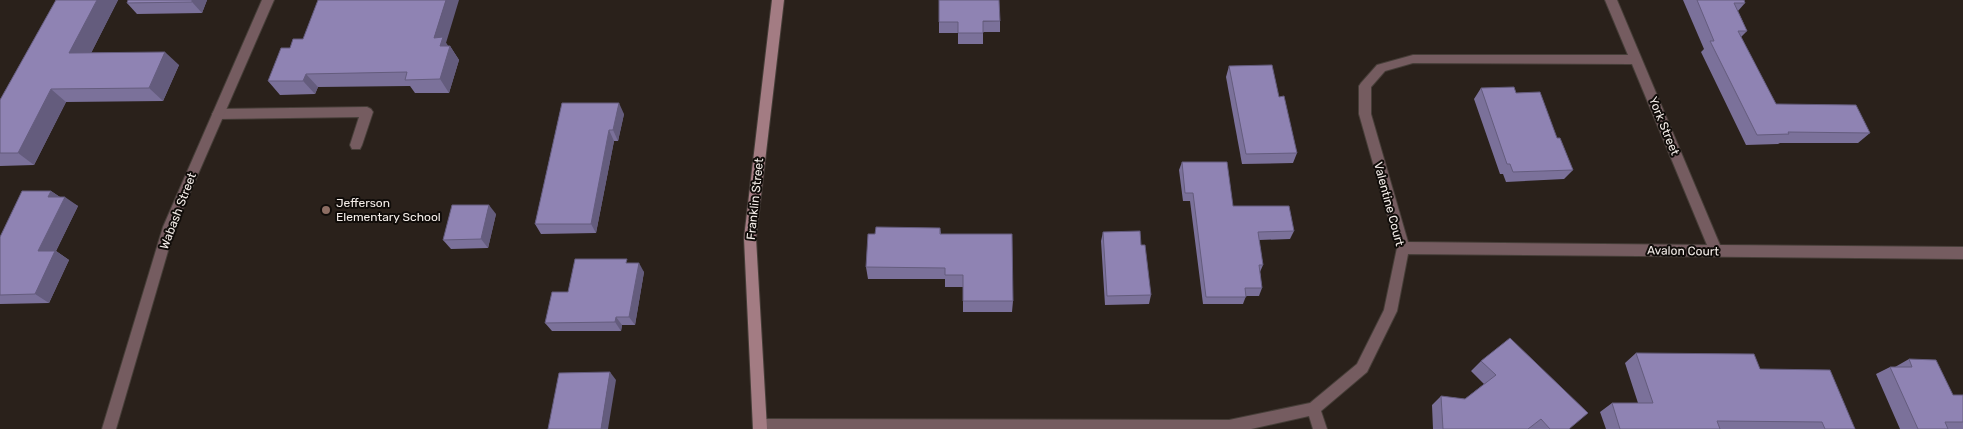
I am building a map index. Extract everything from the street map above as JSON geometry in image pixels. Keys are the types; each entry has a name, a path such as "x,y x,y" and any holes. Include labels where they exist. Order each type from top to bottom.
{"main road":[{"name":"Franklin Street","path":"760,427 750,238 778,0"}],"street":[{"name":"Wabash Street","path":"109,429 169,227 268,0"},
{"name":"York Street","path":"1611,0 1716,252"},
{"name":"Valentine Court","path":"760,427 1229,427 1313,409 1362,368 1390,311 1403,248 1365,114 1365,86 1381,68 1413,59 1636,60"},
{"path":"218,114 367,112 356,145"},
{"name":"Avalon Court","path":"1403,248 1963,253"},
{"path":"1313,409 1320,429"}],"building":[{"path":"56,0 97,0 69,53 165,52 149,88 51,89 18,153 0,153 0,100"},
{"path":"128,0 192,0 192,2 127,3"},
{"path":"318,0 446,0 434,38 443,37 440,46 450,46 440,79 405,80 407,72 306,74 303,81 268,81 281,48 290,48 293,39 303,39"},
{"path":"939,0 999,0 1000,21 983,21 983,33 958,33 958,22 939,22"},
{"path":"1697,0 1744,0 1745,3 1734,3 1747,31 1738,31 1776,104 1856,105 1870,133 1788,132 1789,134 1757,135 1710,41 1714,41"},
{"path":"1272,65 1279,97 1284,96 1297,153 1246,154 1229,66"},
{"path":"1514,87 1516,93 1540,92 1557,138 1560,138 1573,170 1513,172 1510,164 1507,164 1481,88"},
{"path":"562,103 619,103 613,130 609,130 591,224 535,224"},
{"path":"1182,162 1227,162 1233,206 1289,206 1294,231 1258,232 1263,265 1259,265 1262,288 1245,288 1246,297 1206,297 1193,193 1185,193"},
{"path":"22,191 51,191 48,197 65,197 38,251 55,251 35,294 0,295 0,237"},
{"path":"452,205 489,205 481,239 443,240"},
{"path":"876,227 940,228 940,234 1012,234 1013,301 963,301 963,275 945,275 945,268 866,267 868,234 875,234"},
{"path":"1140,231 1141,245 1145,245 1151,295 1107,296 1103,232"},
{"path":"575,259 627,259 626,263 639,263 629,317 616,317 615,322 545,323 552,292 568,292"},
{"path":"1510,338 1588,413 1569,429 1550,429 1541,419 1528,429 1443,429 1441,396 1465,399 1496,375 1481,361"},
{"path":"1636,353 1754,354 1760,369 1830,370 1855,429 1825,429 1822,422 1717,421 1720,429 1620,429 1612,403 1653,403"},
{"path":"1909,359 1936,360 1953,395 1963,395 1963,422 1945,422 1948,429 1918,429 1890,367 1912,367"},
{"path":"610,372 601,429 548,429 559,373"}],"place":[{"name":"Jefferson Elementary School","path":"326,210"}]}
